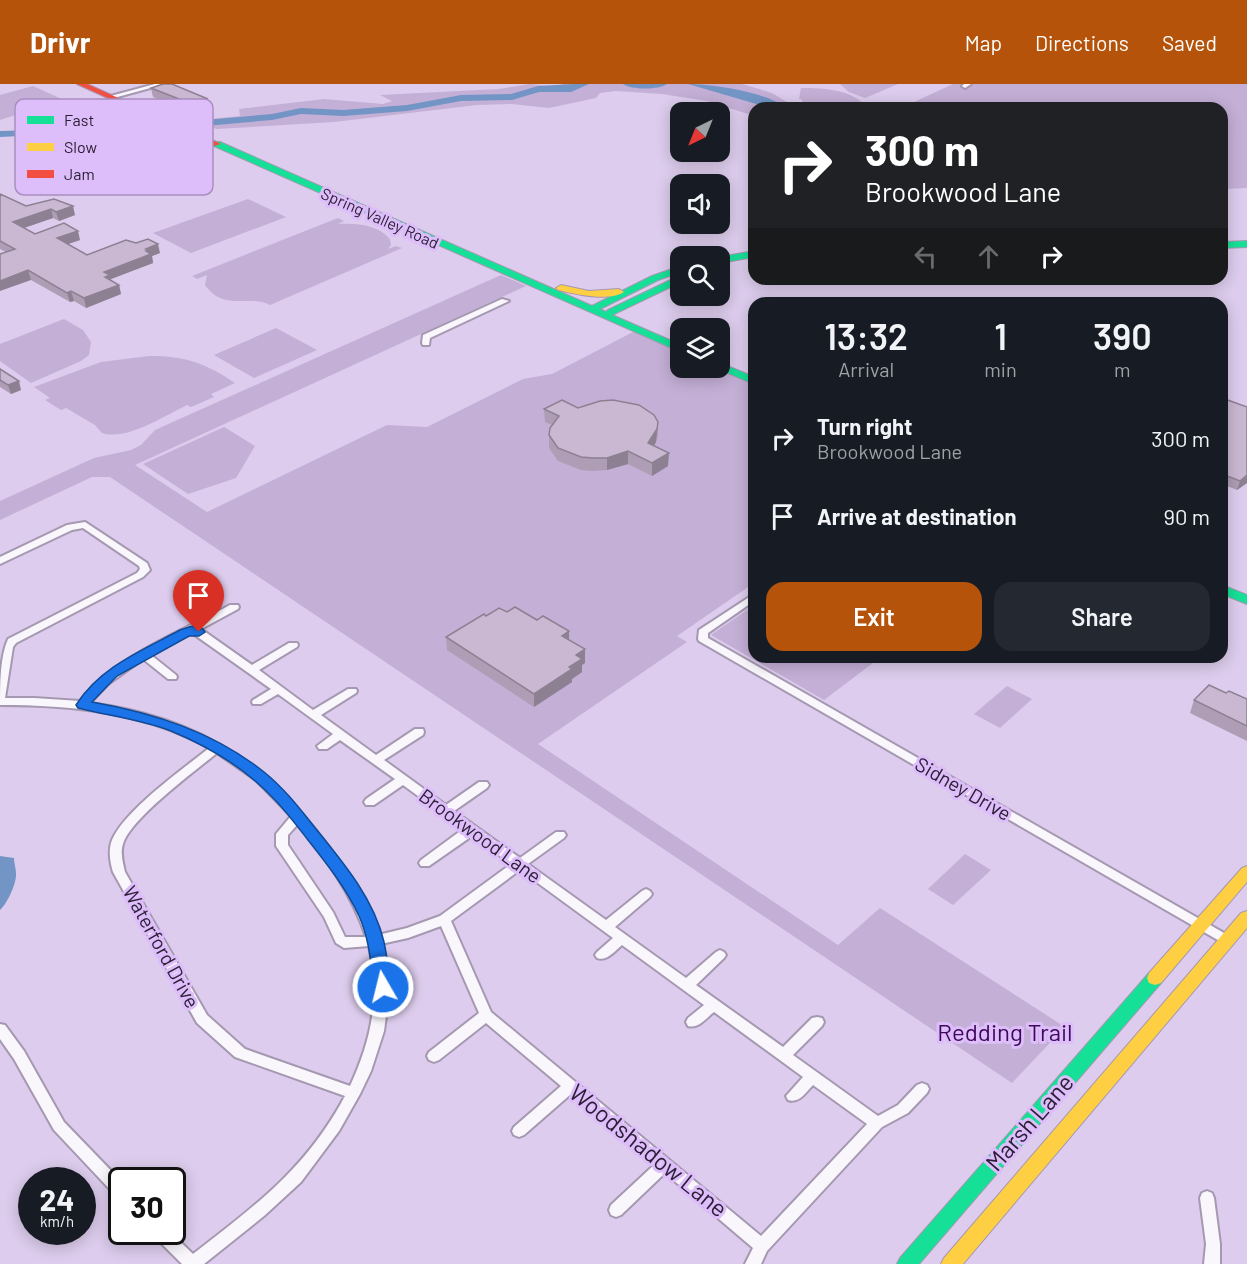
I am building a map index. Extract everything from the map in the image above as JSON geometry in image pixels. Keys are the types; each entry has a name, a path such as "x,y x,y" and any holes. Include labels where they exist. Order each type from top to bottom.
{"main road":[{"name":"Spring Valley Road","path":"81,84 119,95"},
{"name":"Spring Valley Road","path":"101,84 128,99"},
{"name":"Spring Valley Road","path":"213,137 602,310 670,337"},
{"path":"1228,244 1247,244"},
{"path":"1228,250 1247,250"},
{"path":"730,261 748,256"},
{"path":"730,263 748,262"},
{"name":"Spring Valley Road","path":"500,265 561,288 670,344"},
{"path":"602,310 633,289 670,274"},
{"path":"602,310 670,282"},
{"path":"561,288 600,295 633,289"},
{"path":"730,362 748,370"},
{"path":"730,370 748,378"},
{"path":"1228,592 1247,600"},
{"name":"Marsh Lane","path":"907,1264 1247,872"},
{"name":"Marsh Lane","path":"951,1264 1247,917"}],"street":[{"path":"119,95 145,84"},
{"path":"119,95 162,84"},
{"path":"426,344 426,337 505,300"},
{"path":"0,561 70,527 85,525 144,565 145,570 140,575 12,641 0,699 83,705 140,716 176,728 217,747 258,775 298,816 352,889 376,940 383,987 376,1032 353,1093 337,1122 296,1177 267,1205 192,1264 173,1245"},
{"name":"Sidney Drive","path":"748,601 702,635 703,639 1227,940"},
{"path":"83,705 95,688 112,673 234,607"},
{"name":"Brookwood Lane","path":"192,630 209,639 314,714 877,1123"},
{"path":"252,670 293,645"},
{"path":"144,655 172,677"},
{"path":"257,702 279,689"},
{"path":"314,714 352,691"},
{"path":"376,760 419,732"},
{"path":"324,746 341,734"},
{"name":"Waterford Drive","path":"217,747 130,823 117,842 115,859 119,872 202,1019 220,1036 240,1053 353,1093"},
{"path":"370,802 402,780"},
{"path":"445,811 483,785"},
{"path":"298,816 282,834 281,841 329,915 340,940 344,943 376,940 427,927 444,919 560,835"},
{"path":"425,863 471,830"},
{"path":"606,927 646,894"},
{"name":"Woodshadow Lane","path":"444,919 486,1015 762,1246"},
{"path":"601,955 622,938"},
{"path":"687,985 720,955"},
{"path":"693,1022 714,1004"},
{"path":"434,1056 486,1015"},
{"path":"784,1055 817,1022"},
{"path":"0,1029 19,1055 59,1126 108,1177"},
{"path":"793,1096 813,1076"},
{"path":"519,1131 570,1086"},
{"path":"753,1264 762,1246 877,1123 903,1109 922,1089"},
{"path":"616,1210 664,1165"},
{"path":"1207,1198 1213,1244 1212,1264"}],"green space":[{"path":"530,84 556,87 562,84 742,84 772,93 787,102 748,102 748,114 730,108 730,102 710,102 662,94 616,91 600,93 596,98 549,108 512,104 477,105 334,122 213,127 213,119 240,116 239,109 324,99 383,104 392,101 380,95 499,89"},
{"path":"840,84 898,84 865,98 849,92"},
{"path":"953,84 1247,84 1247,188 1228,189 1228,102 914,102"},
{"path":"33,86 62,99 15,99 15,115 0,120 0,95"},
{"path":"801,88 827,89 845,93 862,102 803,102 799,99"},
{"path":"248,199 286,217 191,253 153,233"},
{"path":"338,218 344,221 338,224 359,224 379,230 390,239 391,245 388,249 396,246 402,248 270,305 262,302 220,298 205,285 207,275 197,279 192,276"},
{"name":"Redding Trail","path":"501,275 526,286 135,465 207,512 387,425 427,427 523,379 552,374 635,331 670,347 670,378 730,378 730,374 748,382 748,587 677,636 687,642 538,744 838,945 880,908 1065,1027 1012,1083 110,477 92,477 0,520 0,501 94,458 131,450 141,445 155,430"},
{"path":"64,319 83,330 91,342 89,355 81,361 31,383 0,361 0,344"},
{"path":"276,328 317,350 254,378 214,355"},
{"path":"149,356 174,357 195,362 235,383 211,394 214,397 191,407 187,405 134,431 112,435 102,433 95,425 66,408 61,410 45,400 50,398 34,387 101,362"},
{"path":"224,427 255,446 236,478 188,494 143,464"},
{"path":"748,609 748,656 711,635"},
{"path":"760,663 873,663 824,700"},
{"path":"1007,686 1032,699 1000,728 974,714"},
{"path":"965,854 991,870 953,905 928,889"}],"water":[{"path":"0,856 14,858 16,873 11,893 0,910"}],"building":[{"path":"172,84 208,99 179,99 151,88"},
{"path":"0,194 26,206 54,199 73,206 56,212 51,209 13,222 35,234 64,223 78,231 57,238 87,255 126,240 136,243 148,239 158,244 146,249 151,254 104,272 110,275 105,277 119,285 84,298 71,291 67,293 28,270 0,281 0,254 15,249 0,241"},
{"path":"0,369 19,381 8,385 0,380"},
{"path":"562,400 578,408 600,401 613,400 639,405 654,415 658,422 657,429 648,443 669,453 652,463 628,451 607,458 593,458 581,457 558,448 549,435 550,428 559,416 544,409"},
{"path":"1228,400 1247,407 1247,475 1240,481 1228,476"},
{"path":"515,607 537,620 543,616 569,631 562,636 585,649 576,655 582,659 569,667 572,669 534,694 446,637 484,614 486,616 499,608 507,612"},
{"path":"1209,685 1247,699 1247,726 1194,700"}],"waterway":[{"path":"213,122 272,117 301,111 343,113 407,108 461,98 512,97 538,89 571,89 584,84"},
{"path":"628,84 662,84"},
{"path":"693,84 765,102"},
{"path":"0,134 15,134"}],"traffic: fast":[{"path":"217,144 670,344"},
{"path":"1228,245 1247,244"},
{"path":"730,258 748,255"},
{"path":"591,310 670,273"},
{"path":"611,312 670,283"},
{"path":"730,370 748,378"},
{"path":"1228,592 1247,600"},
{"path":"907,1264 1155,978"}],"traffic: slow":[{"path":"561,288 589,294 619,292"},
{"path":"1155,978 1247,872"},
{"path":"951,1264 1247,917"}],"traffic: jam":[{"path":"81,84 115,99"},
{"path":"213,142 217,144"}],"route":[{"path":"199,632 192,630 184,633 112,673 95,688 83,705 130,713 176,728 217,747 258,775 279,794 328,854 352,889 376,940 383,987"}]}
